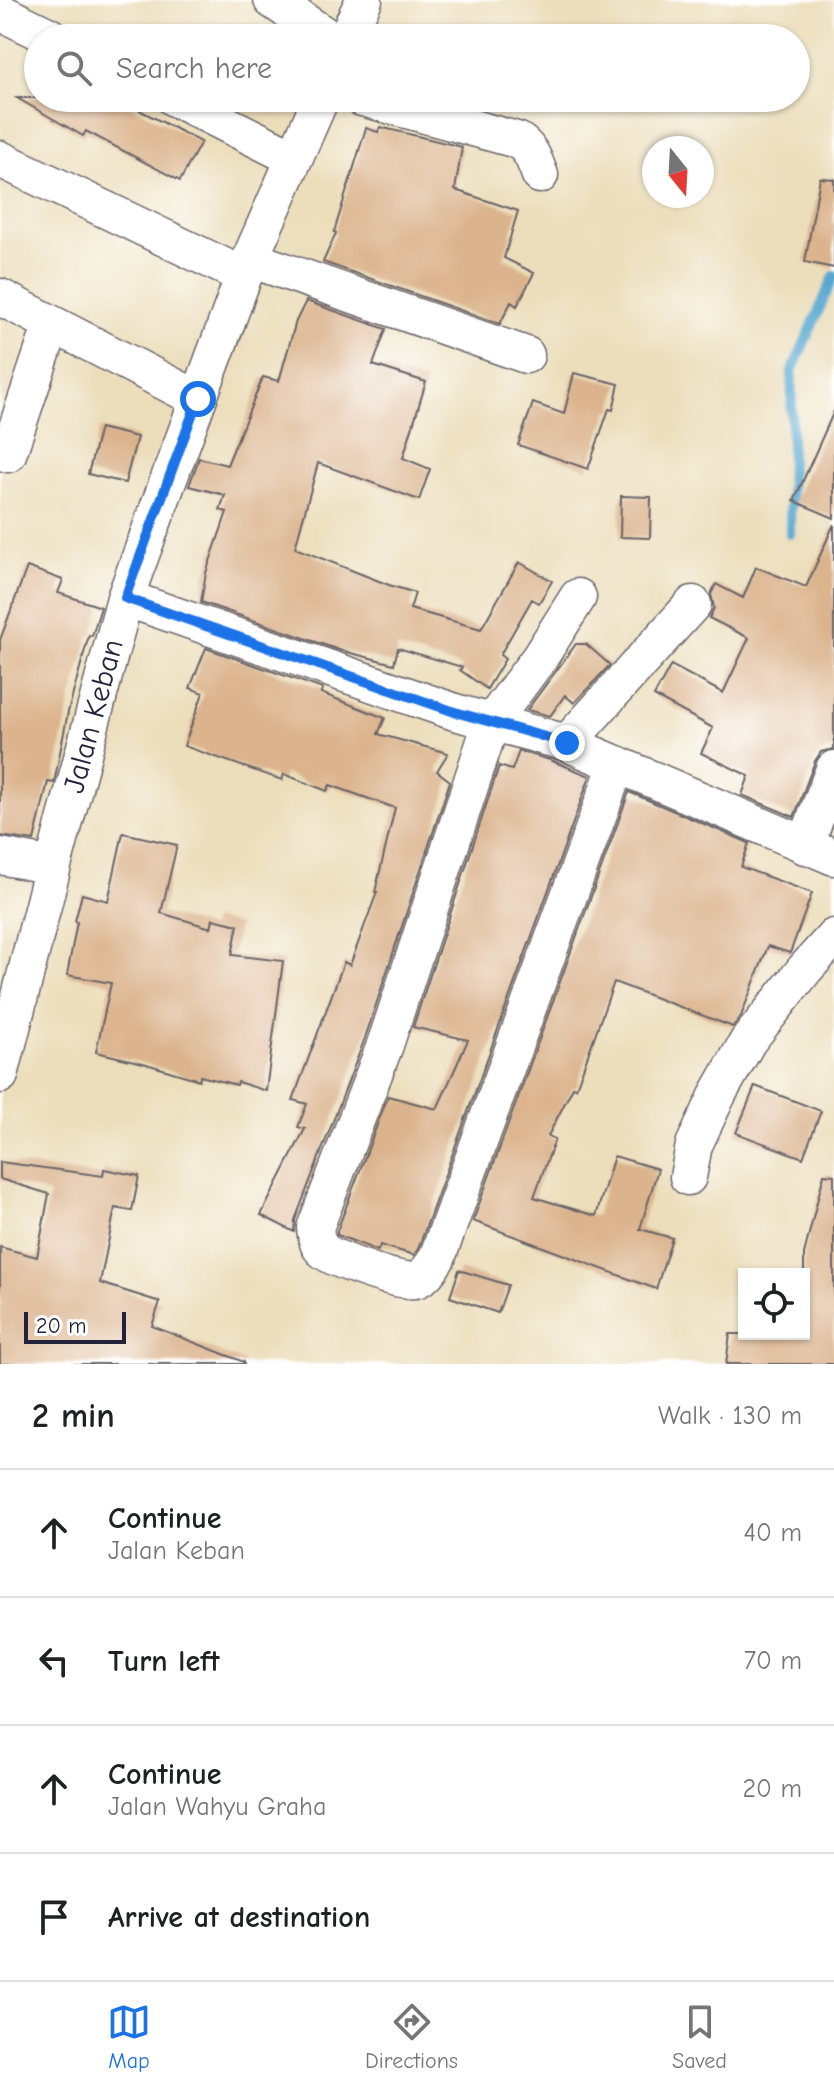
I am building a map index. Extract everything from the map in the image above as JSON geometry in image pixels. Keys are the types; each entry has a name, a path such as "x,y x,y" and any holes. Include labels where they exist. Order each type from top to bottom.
{"street":[{"path":"272,0 308,24"},
{"path":"353,24 364,0"},
{"path":"0,12 24,24"},
{"path":"202,112 294,158"},
{"name":"Jalan Keban","path":"0,1075 125,598 247,268 315,112"},
{"path":"414,112 517,140 531,153 540,175"},
{"path":"0,159 247,268 526,355"},
{"path":"0,297 198,399"},
{"path":"8,454 52,324"},
{"path":"578,597 533,667 491,723 385,1045 315,1228 316,1238 325,1253 409,1282 427,1273 437,1258 617,764"},
{"path":"125,598 455,712 567,743 820,852 834,769"},
{"path":"567,743 693,604"},
{"path":"0,856 53,866"},
{"path":"688,1177 694,1145 748,1041 834,937"}],"building":[{"path":"41,112 143,112 201,142 180,181 86,131 83,136"},
{"path":"380,127 462,147 455,190 518,211 504,258 534,273 517,306 511,302 500,324 323,262 336,233 366,128 378,132"},
{"path":"820,178 834,179 834,268 805,262"},
{"path":"306,301 386,329 373,365 426,382 403,458 430,469 419,500 318,463 295,548 415,593 410,609 481,629 519,562 552,581 539,603 532,599 500,655 505,659 487,689 460,670 462,667 398,648 394,664 339,650 201,602 206,573 227,512 220,510 225,495 189,486 199,458 227,465 263,377 279,381 296,321"},
{"path":"574,373 619,384 613,410 609,409 588,469 518,445 533,403 564,414"},
{"path":"834,411 834,518 794,501"},
{"path":"100,428 137,437 125,483 88,474"},
{"path":"621,496 651,497 650,538 620,537"},
{"path":"834,524 834,749 821,752 815,761 794,817 742,795 749,776 701,753 713,728 654,696 671,665 723,693 749,638 709,618 714,608 711,594 716,584 743,598 756,567 806,587"},
{"path":"27,567 63,580 58,593 101,607 92,636 89,635 68,712 54,783 48,782 34,841 0,836 0,640"},
{"path":"576,644 586,644 610,665 574,703 565,695 550,716 527,710"},
{"path":"206,648 323,689 321,693 385,718 378,734 448,753 437,771 450,781 365,1038 295,1220 294,1232 261,1215 305,1129 298,1127 307,1104 293,1100 344,962 350,965 377,892 395,808 330,785 327,791 284,774 282,780 184,746 203,693 190,688"},
{"path":"519,751 590,776 418,1249 414,1255 380,1245 378,1251 337,1235 337,1231 388,1096 437,1109 468,1040 413,1027 499,766 512,770"},
{"path":"629,792 749,843 741,867 812,893 790,953 768,946 741,1016 733,1027 614,982 576,1088 573,1087 548,1136 555,1139 534,1197 596,1216 614,1156 658,1169 640,1229 672,1238 656,1289 473,1221"},
{"path":"123,833 177,845 161,913 211,928 213,919 238,925 232,955 283,961 266,1091 238,1082 237,1085 200,1076 199,1080 96,1052 111,983 67,975 82,894 108,901"},
{"path":"755,1086 821,1111 803,1158 736,1133"},
{"path":"0,1162 103,1176 104,1169 139,1176 132,1211 115,1208 100,1283 160,1302 152,1326 244,1364 0,1364 0,1247 37,1257 49,1194 0,1179"},
{"path":"824,1174 834,1175 834,1364 726,1364 730,1334 738,1334 738,1340 810,1340 810,1268 804,1268 804,1254"},
{"path":"459,1270 508,1285 498,1313 450,1297"}],"waterway":[{"path":"790,534 792,371 834,276"}],"route":[{"path":"198,399 125,598 455,712 567,743"}]}
